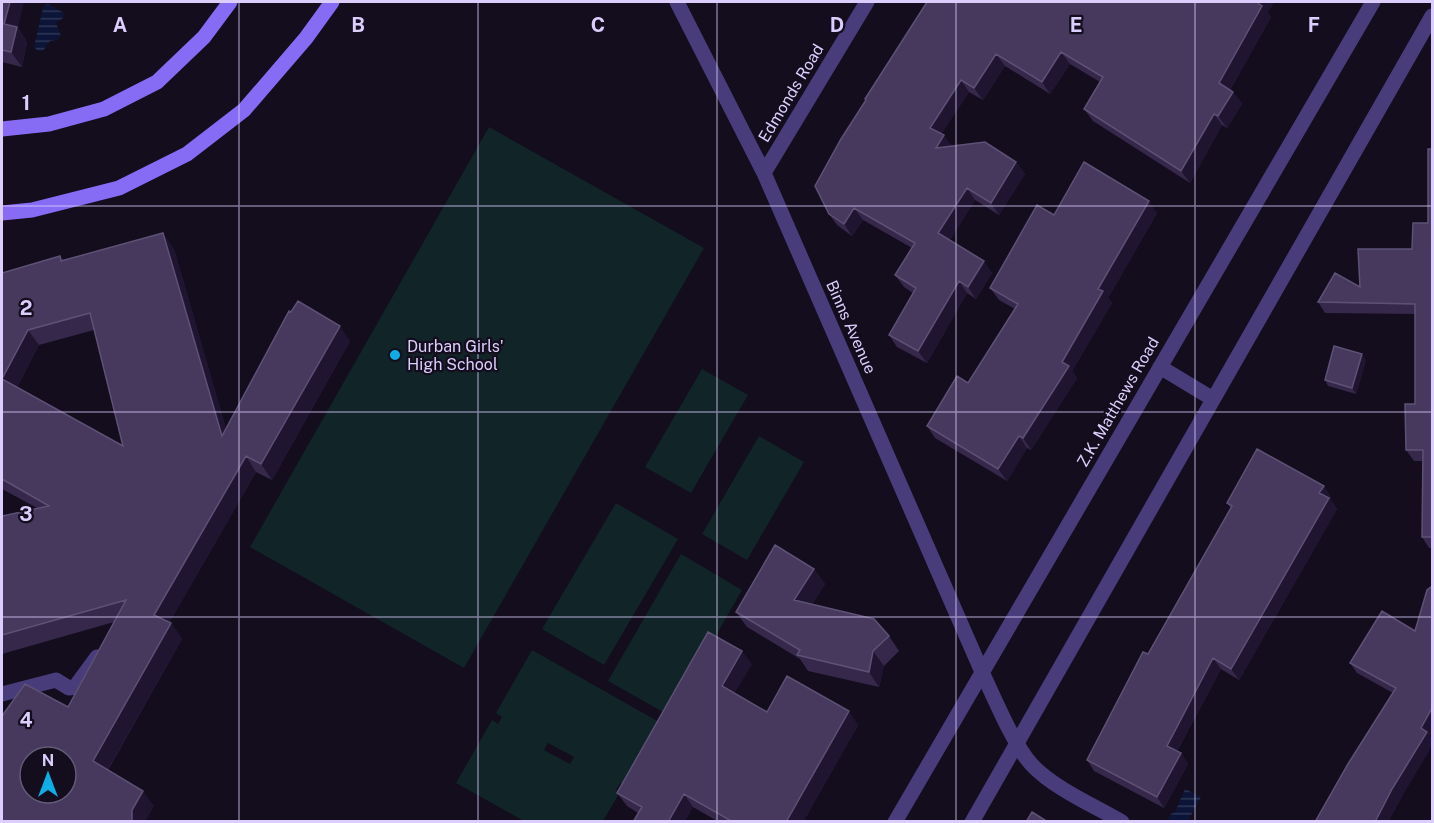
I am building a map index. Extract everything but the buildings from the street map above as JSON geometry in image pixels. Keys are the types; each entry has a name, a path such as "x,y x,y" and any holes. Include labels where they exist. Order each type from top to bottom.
{"main road":[{"path":"2,129 50,124 104,109 157,82 204,37 230,2"},
{"path":"2,220 32,210 119,189 187,154 244,110 306,38 332,2"},
{"path":"2,213 32,210"}],"street":[{"name":"Binns Avenue","path":"677,2 764,173 982,672 1017,741 1031,764 1051,781 1122,822"},
{"name":"Edmonds Road","path":"764,173 867,2"},
{"name":"Z.K. Matthews Road","path":"895,822 1373,2"},
{"path":"972,822 1432,16"},
{"path":"1160,367 1213,399"},
{"path":"2,694 56,680 69,688 75,687 97,657"}],"green space":[{"path":"489,127 704,248 464,668 250,547"},
{"path":"702,369 748,395 691,493 645,467"},
{"path":"759,436 804,462 747,560 702,534"},
{"path":"616,503 678,539 604,665 542,629"},
{"path":"681,554 742,590 670,716 608,681"},
{"path":"532,650 659,722 623,785 620,783 616,790 620,792 603,821 524,821 456,783 492,720 498,724 502,717 496,713","holes":["548,743 574,757 570,764 544,750"]}],"water":[{"path":"48,4 64,13 63,18 56,23 61,36 50,41 43,51 38,51 34,47 43,8"},
{"path":"1185,789 1201,797 1188,821 1175,821 1168,818 1175,812"}],"place":[{"name":"Durban Girls' High School","path":"395,355"}]}
